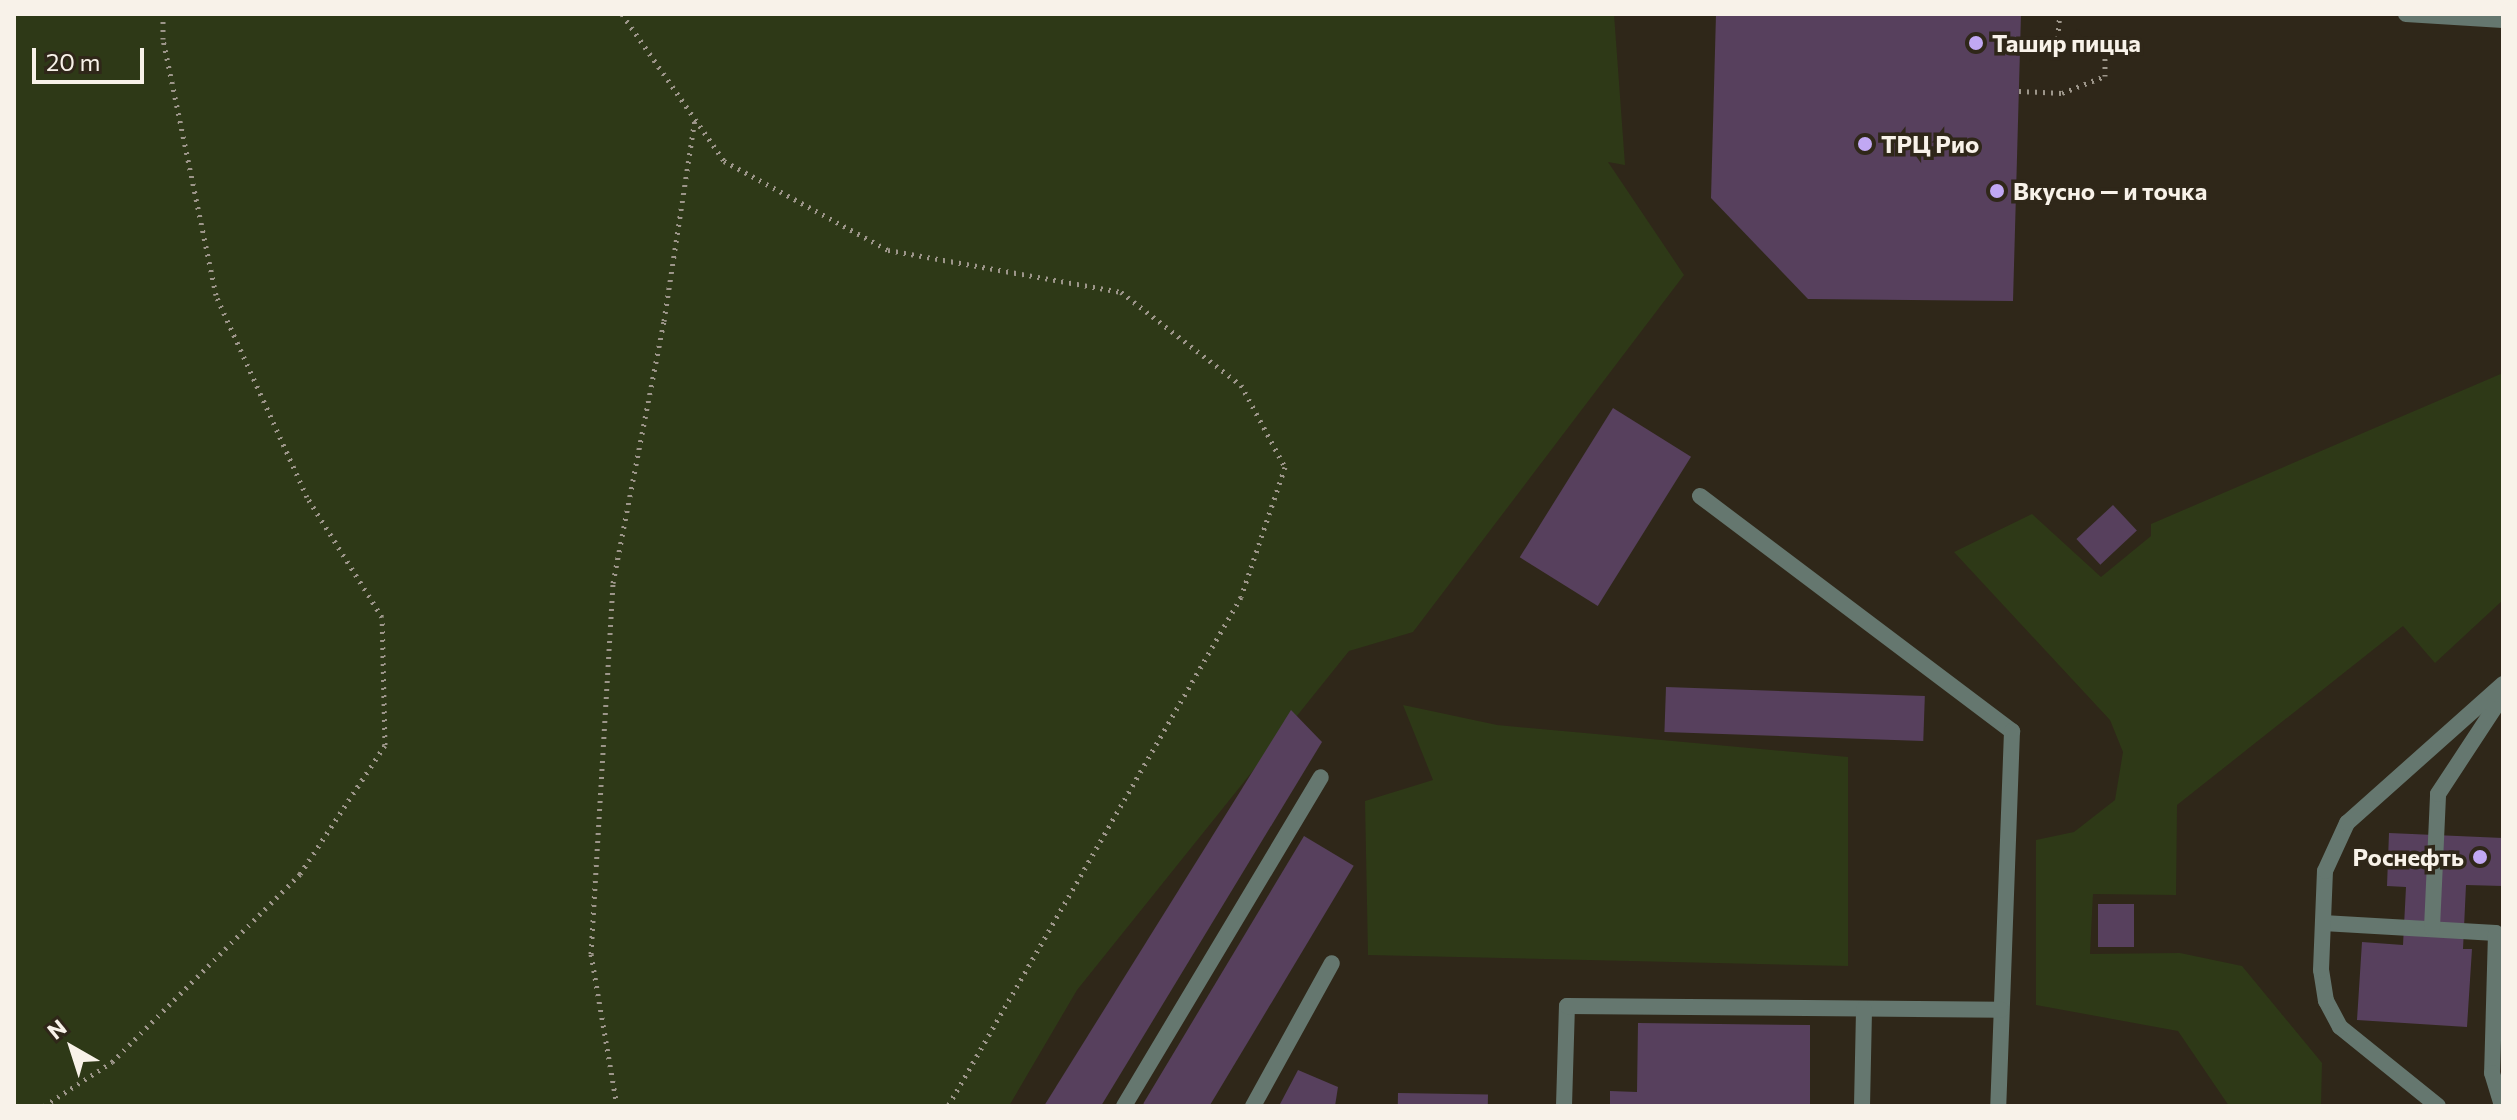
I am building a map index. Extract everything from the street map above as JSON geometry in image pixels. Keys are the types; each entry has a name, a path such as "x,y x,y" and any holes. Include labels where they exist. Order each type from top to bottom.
{"lane":[{"path":"2406,14 2503,20"},
{"path":"1700,496 2012,731 1998,1106"},
{"path":"2438,1106 2340,1027 2326,1001 2325,871 2347,823 2503,684"},
{"path":"2432,928 2438,794 2503,695"},
{"path":"1124,1106 1321,777"},
{"path":"2323,923 2496,933 2492,1073 2502,1106"},
{"path":"1253,1106 1332,963"},
{"path":"1564,1106 1567,1006 2001,1010"},
{"path":"1862,1106 1864,1009"}],"path":[{"path":"44,1106 112,1062 300,874 385,745 382,617 307,497 216,295 163,39 163,14"},
{"path":"622,14 724,161 888,250 1121,292 1241,385 1285,467 1241,597 948,1106"},
{"path":"2057,46 2060,14"},
{"path":"2019,91 2062,93 2105,76 2105,49"},
{"path":"617,1106 591,954 613,583 664,321 695,118"}],"green space":[{"path":"14,14 1614,14 1625,165 1608,162 1684,275 1413,632 1349,651 1077,990 1009,1106 14,1106"},
{"path":"2503,373 2503,600 2435,663 2403,626 2177,805 2176,895 2093,894 2090,954 2180,953 2242,966 2322,1063 2321,1106 2229,1106 2178,1031 2036,1005 2036,840 2074,832 2115,800 2123,752 2110,720 1954,552 2032,514 2101,577 2151,536 2151,524"},
{"path":"1403,705 1497,725 1848,757 1848,966 1368,955 1365,801 1433,780"}],"building":[{"name":"ТРЦ Рио","path":"1716,14 2021,14 2013,301 1808,299 1711,198"},
{"path":"1613,408 1691,457 1598,606 1520,557"},
{"path":"2113,505 2137,531 2100,565 2076,539"},
{"path":"1666,687 1925,696 1923,741 1664,732"},
{"path":"1291,710 1322,742 1101,1106 1044,1106"},
{"path":"2389,833 2503,838 2503,886 2466,885 2463,949 2472,949 2467,1027 2357,1020 2362,942 2403,945 2406,887 2387,886"},
{"path":"1304,836 1354,866 1209,1106 1143,1103"},
{"path":"2098,904 2134,904 2134,947 2098,947"},
{"path":"1638,1023 1810,1025 1810,1106 1610,1106 1610,1091 1637,1092"},
{"path":"1298,1070 1338,1087 1335,1106 1279,1106"},
{"path":"1398,1093 1488,1095 1488,1106 1398,1106"}],"place":[{"name":"Ташир пицца","path":"1976,43"},
{"name":"ТРЦ Рио","path":"1865,144"},
{"name":"Вкусно — и точка","path":"1997,191"},
{"name":"Роснефть","path":"2480,857"}]}
